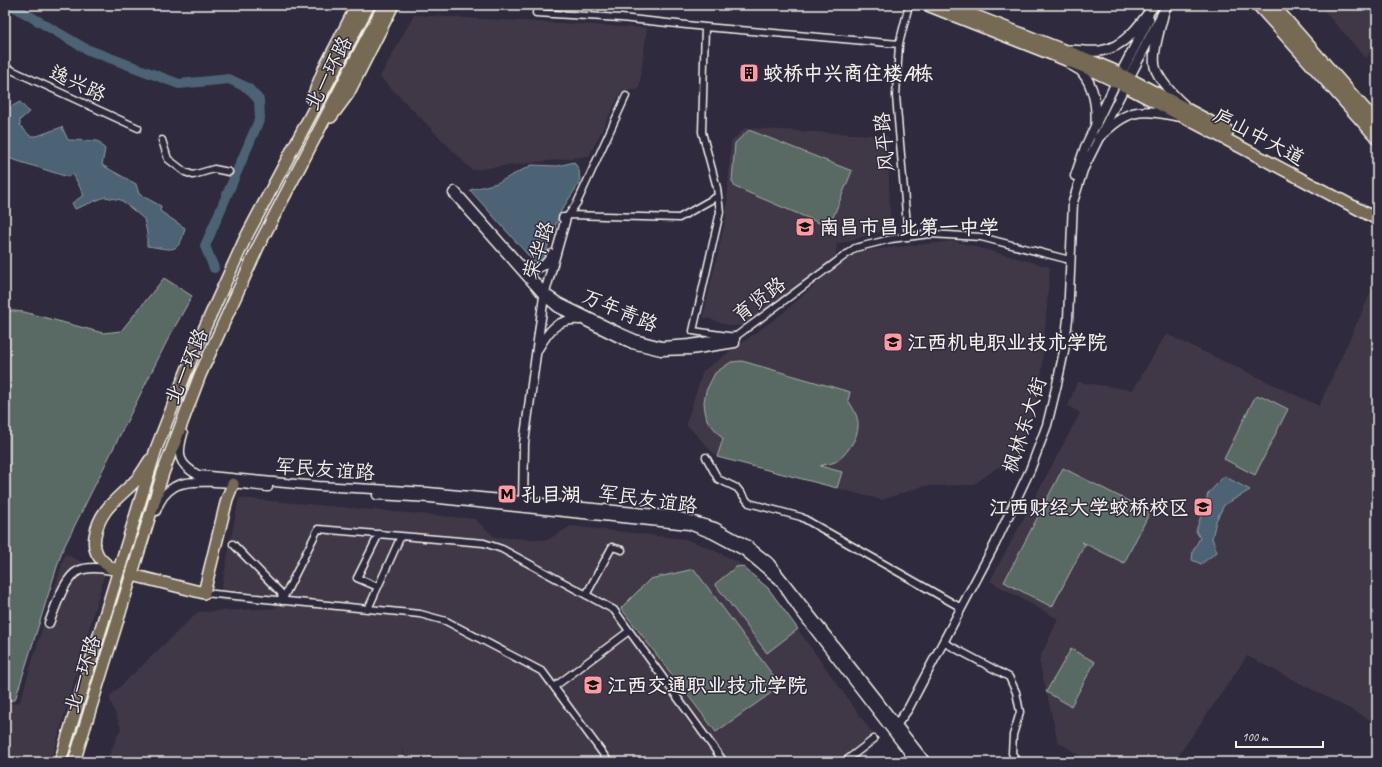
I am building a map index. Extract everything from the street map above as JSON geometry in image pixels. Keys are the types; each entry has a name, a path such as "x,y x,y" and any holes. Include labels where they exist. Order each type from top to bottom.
{"highway":[{"path":"290,153 324,69 357,5"},
{"path":"290,153 369,5"},
{"name":"北一环路","path":"74,762 163,473 200,375 258,247 384,5"},
{"path":"311,145 348,94 394,5"},
{"path":"927,5 1061,53"},
{"path":"948,5 1061,53"},
{"path":"1258,5 1377,138"},
{"path":"1273,5 1377,123"},
{"name":"庐山中大道","path":"1061,53 1101,65 1122,80 1377,212"},
{"name":"庐山中大道","path":"1189,115 1377,219"},
{"name":"北一环路","path":"60,762 156,449 202,333 245,239 290,153"},
{"path":"115,570 101,560 96,553 94,543 98,522 106,511 138,478 156,449"},
{"path":"136,576 204,593 225,506 234,481"}],"main road":[{"path":"1061,53 1100,51 1112,48 1123,42 1155,5"},
{"path":"1122,80 1155,5"},
{"path":"1122,80 1166,8"},
{"path":"1166,8 1156,44 1156,69 1170,92 1189,115"},
{"path":"1061,53 1082,72 1091,88 1096,103 1096,124"},
{"path":"1098,138 1113,125 1133,113 1145,111 1189,115"}],"street":[{"path":"537,5 536,13 621,18 899,44"},
{"name":"风平路","path":"908,237 896,96 899,44 909,5"},
{"name":"育贤路","path":"705,27 702,132 717,188 720,212 693,331 735,337 855,248 908,237 930,234 981,237 1066,259"},
{"name":"逸兴路","path":"5,67 138,128"},
{"name":"枫林东大街","path":"893,725 992,542 1027,467 1042,422 1060,351 1063,320 1068,203 1076,172 1085,147 1096,124 1122,80"},
{"name":"枫林东大街","path":"893,725 908,709 994,544 1030,470 1047,425 1064,351 1073,202 1083,170 1122,80"},
{"path":"567,216 577,203 626,96"},
{"path":"162,140 168,159 185,172 193,175 214,169 229,172"},
{"name":"万年青路","path":"735,337 690,344 662,346 635,339 560,303 543,293 455,191 453,193 543,293 558,308 583,321 627,342 661,351 691,350 735,343 735,337"},
{"path":"567,216 679,218 718,196"},
{"name":"荣华路","path":"520,504 520,444 543,293 563,218 567,216"},
{"name":"荣华路","path":"520,504 524,443 537,351 543,293 567,216"},
{"path":"520,265 530,270 537,268 546,264 553,253"},
{"path":"537,351 548,332 556,326 572,319 583,321"},
{"path":"200,375 180,445 180,458 188,470 198,475 234,481"},
{"path":"706,457 718,479 737,488 749,503 801,518 958,606"},
{"path":"136,559 159,503 174,486 195,481 234,481"},
{"name":"军民友谊路","path":"234,481 319,492 520,504 677,516 715,527 746,544 769,562 893,725 926,762"},
{"path":"282,601 318,529 484,543 502,549 614,610 724,762"},
{"path":"378,587 357,578 379,534"},
{"path":"368,609 401,536"},
{"path":"233,544 281,592 282,601"},
{"path":"586,595 612,548 622,550"},
{"path":"50,623 67,582 76,572 81,569 101,567 115,570"},
{"path":"204,593 420,614 446,621 543,672 609,762"},
{"path":"554,687 629,631"},
{"path":"943,642 1009,677 1016,692 1020,712 1013,735 1012,753 1017,762"},
{"name":"军民友谊路","path":"893,725 916,762"},
{"path":"844,762 874,739"}],"shaded area":[{"path":"1319,5 1377,5 1377,42 1366,58"},
{"path":"414,15 647,28 639,89 621,92 589,156 472,170 380,77"},
{"name":"南昌市昌北第一中学","path":"745,128 888,136 890,221 880,232 837,244 835,264 760,326 731,326 703,317 726,218 731,142"},
{"name":"江西机电职业技术学院","path":"954,241 1050,267 1040,391 1015,470 998,467 973,485 923,486 882,500 717,457 686,424 703,371 783,313 852,252"},
{"name":"江西财经大学蛟桥校区","path":"1377,279 1377,723 1247,656 1174,762 1090,762 1058,742 1039,660 1058,619 990,581 1080,413 1068,406 1077,382 1133,390 1166,334 1319,406"},
{"name":"江西交通职业技术学院","path":"239,498 475,519 494,537 547,540 571,526 685,539 707,547 736,561 768,588 879,742 856,762 407,762 401,745 404,762 106,762 121,728 109,697 198,612 277,608 274,605 219,601"},
{"path":"65,554 105,573 51,762 5,762 5,705 20,702"}],"green space":[{"path":"749,130 852,171 829,227 735,187 732,181 735,143"},
{"path":"164,278 192,296 167,341 62,551 15,700 5,701 5,310 24,312 103,333 121,331"},
{"path":"742,361 850,392 848,400 858,420 856,436 847,452 839,460 820,466 842,472 837,488 717,457 723,439 707,420 704,402 706,391 715,373 731,362"},
{"path":"1262,396 1288,409 1255,475 1224,459 1255,397"},
{"path":"1063,468 1150,512 1124,563 1082,542 1085,544 1052,607 1004,582"},
{"path":"742,566 768,588 798,629 767,653 715,584 736,567"},
{"path":"694,569 781,686 716,732 621,608 650,579"},
{"path":"1071,649 1095,662 1071,706 1046,692"}],"water":[{"path":"20,102 29,112 20,120 20,125 30,136 37,136 62,127 68,140 98,141 105,149 102,165 136,184 139,194 161,206 160,211 185,228 183,237 177,247 168,249 147,246 147,233 144,219 121,200 105,197 75,209 72,203 84,195 73,174 68,177 5,157 5,110"},
{"path":"574,162 579,170 580,182 561,211 548,246 542,271 470,190 497,183 532,165 558,166"},
{"path":"1224,476 1250,490 1224,505 1216,521 1212,538 1217,552 1201,564 1192,560 1193,551 1200,538 1196,531 1208,494"}],"waterway":[{"path":"11,5 86,49 179,84 229,79 248,88 259,100 260,118 205,246 214,268"}],"place":[{"name":"蛟桥中兴商住楼A栋","path":"749,73"},
{"name":"南昌市昌北第一中学","path":"805,227"},
{"name":"江西机电职业技术学院","path":"893,342"},
{"name":"孔目湖","path":"507,494"},
{"name":"江西财经大学蛟桥校区","path":"1203,507"},
{"name":"江西交通职业技术学院","path":"593,685"}]}
